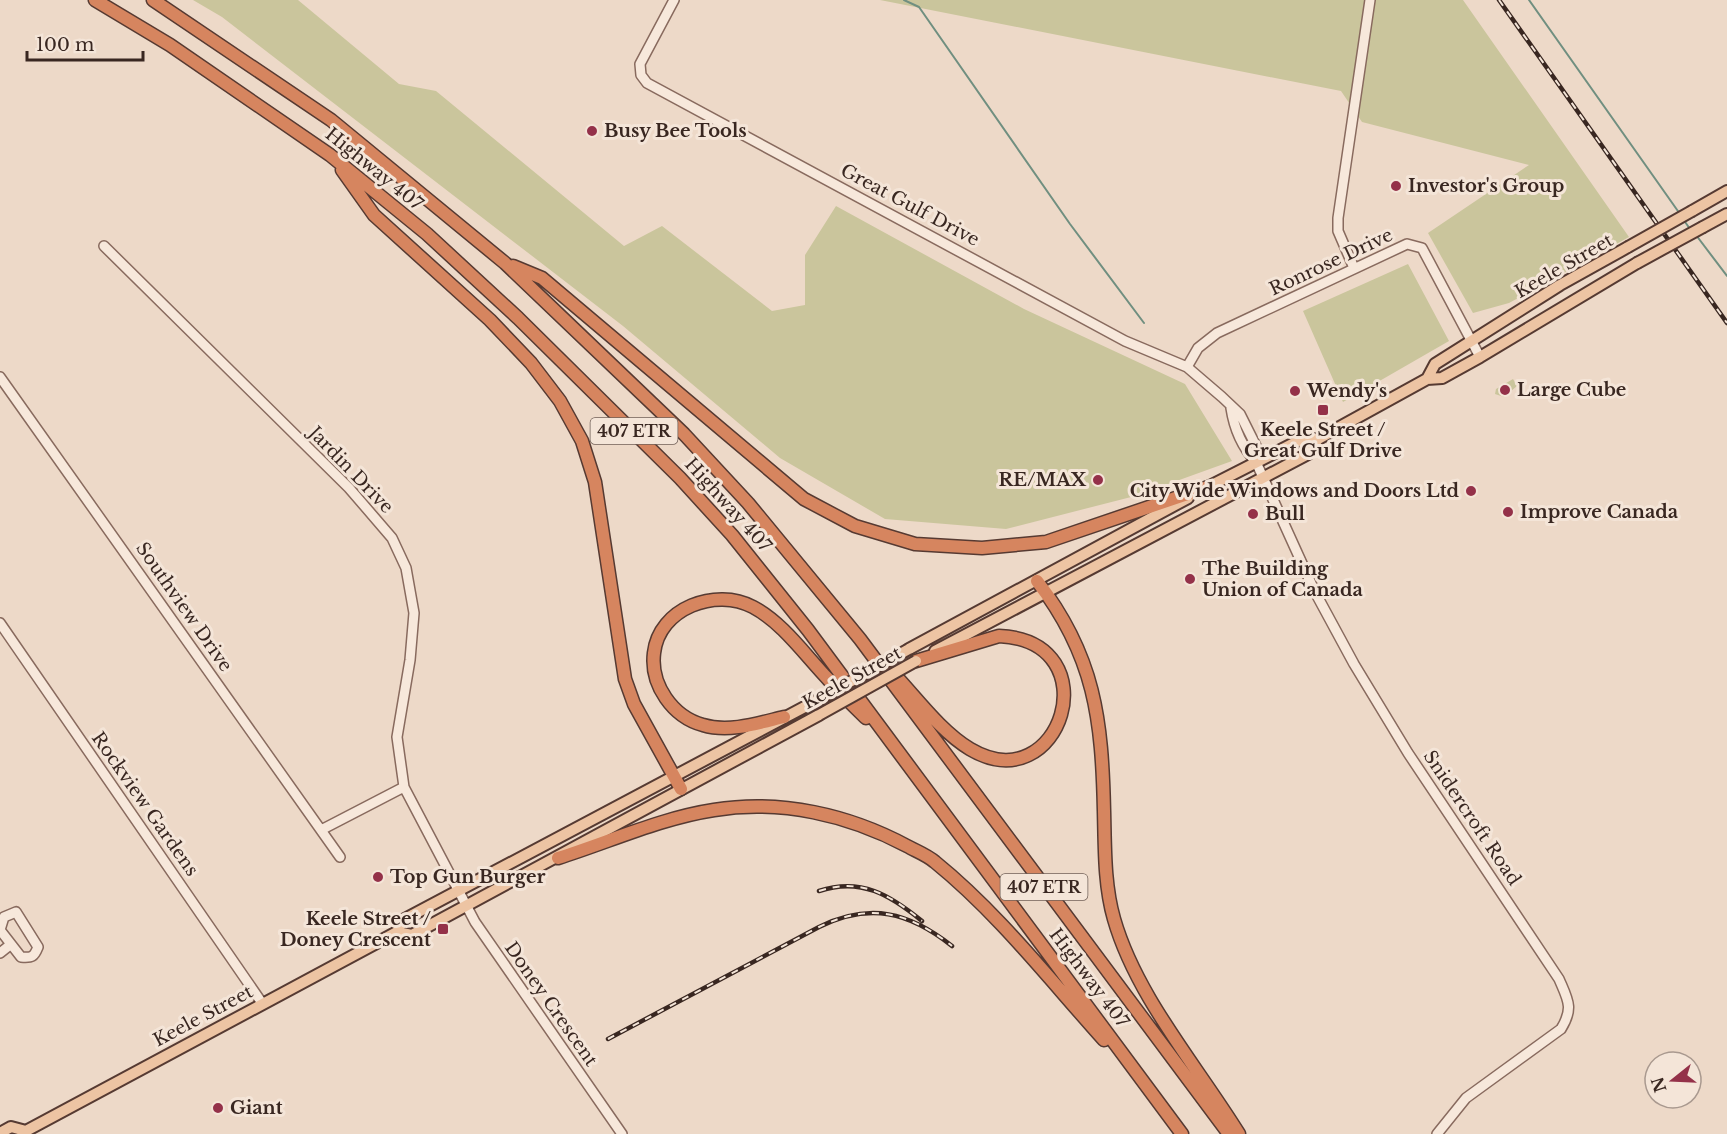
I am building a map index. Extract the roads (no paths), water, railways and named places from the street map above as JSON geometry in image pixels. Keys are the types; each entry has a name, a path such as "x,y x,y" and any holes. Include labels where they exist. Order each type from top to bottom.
{"highway":[{"name":"Highway 407","path":"95,0 170,45 330,155 427,234 518,318 686,484 765,575 1182,1134"},
{"name":"Highway 407","path":"153,0 331,120 505,263 636,386 716,467 803,568 860,639 1229,1134"},
{"path":"330,155 374,215 490,320 531,363 560,401 582,441 596,482 626,679 634,704 681,789"},
{"path":"505,263 542,278 804,499 855,526 915,544 982,548 1046,542 1208,487"},
{"path":"1037,581 1046,592 1068,631 1094,692 1103,769 1108,892 1123,944 1154,1004 1239,1134"},
{"path":"784,717 724,728 704,726 684,718 667,701 656,679 654,653 660,633 678,613 699,601 720,598 738,600 754,607 802,650 895,747"},
{"path":"860,639 956,738 971,749 988,757 1011,760 1035,752 1054,734 1063,708 1065,686 1056,663 1034,644 1012,637 999,636 916,662"},
{"path":"558,858 652,826 716,809 770,807 832,814 879,831 933,861 1000,924 1152,1094"}],"main road":[{"name":"Keele Street","path":"1427,379 1435,364 1522,308 1727,191"},
{"name":"Keele Street","path":"397,932 412,935 1046,592 1308,454 1318,439 1427,379 1442,378 1637,263 1727,214"},
{"name":"Keele Street","path":"0,1133 11,1127 26,1132 397,932 403,920 814,702 1208,487 1302,439 1318,439"}],"street":[{"name":"Great Gulf Drive","path":"674,0 640,64 641,75 647,83 1125,341 1187,367 1232,408 1233,420 1247,453 1256,462"},
{"path":"1354,268 1338,231 1338,218 1370,0"},
{"name":"Ronrose Drive","path":"1187,367 1198,348 1217,333 1407,244 1422,248 1480,357"},
{"name":"Jardin Drive","path":"104,246 349,488 392,538 406,568 414,613 410,660 397,737 404,787 459,890"},
{"name":"Southview Drive","path":"0,376 340,857"},
{"name":"Snidercroft Road","path":"1256,462 1315,592 1354,664 1408,753 1558,979 1569,1005 1569,1015 1561,1029 1466,1098 1437,1134"},
{"name":"Rockview Gardens","path":"0,623 262,1003"},
{"path":"321,830 404,787"},
{"name":"Doney Crescent","path":"459,890 505,968 622,1134"},
{"path":"16,912 38,947 35,956 30,958 21,957 10,945 0,930 4,916 16,912"},
{"path":"0,952 10,945"}],"waterway":[{"path":"904,0 919,7 1070,224 1144,323"},
{"path":"1529,0 1680,214"},
{"path":"1683,219 1690,229"},
{"path":"1696,235 1727,276"}],"railway":[{"path":"1499,0 1727,323"},
{"path":"819,891 834,887 862,887 886,896 922,921"},
{"path":"608,1039 838,919 872,913 888,914 920,925 952,946"}],"place":[{"name":"Busy Bee Tools","path":"592,131"},
{"name":"Investor's Group","path":"1396,186"},
{"name":"Large Cube","path":"1505,390"},
{"name":"Wendy's","path":"1295,391"},
{"name":"Keele Street / Great Gulf Drive","path":"1323,410"},
{"name":"RE/MAX","path":"1098,480"},
{"name":"City Wide Windows and Doors Ltd","path":"1471,491"},
{"name":"Improve Canada","path":"1508,512"},
{"name":"Bull","path":"1253,514"},
{"name":"The Building Union of Canada","path":"1190,579"},
{"name":"Top Gun Burger","path":"378,877"},
{"name":"Keele Street / Doney Crescent","path":"443,929"},
{"name":"Giant","path":"218,1108"}]}
